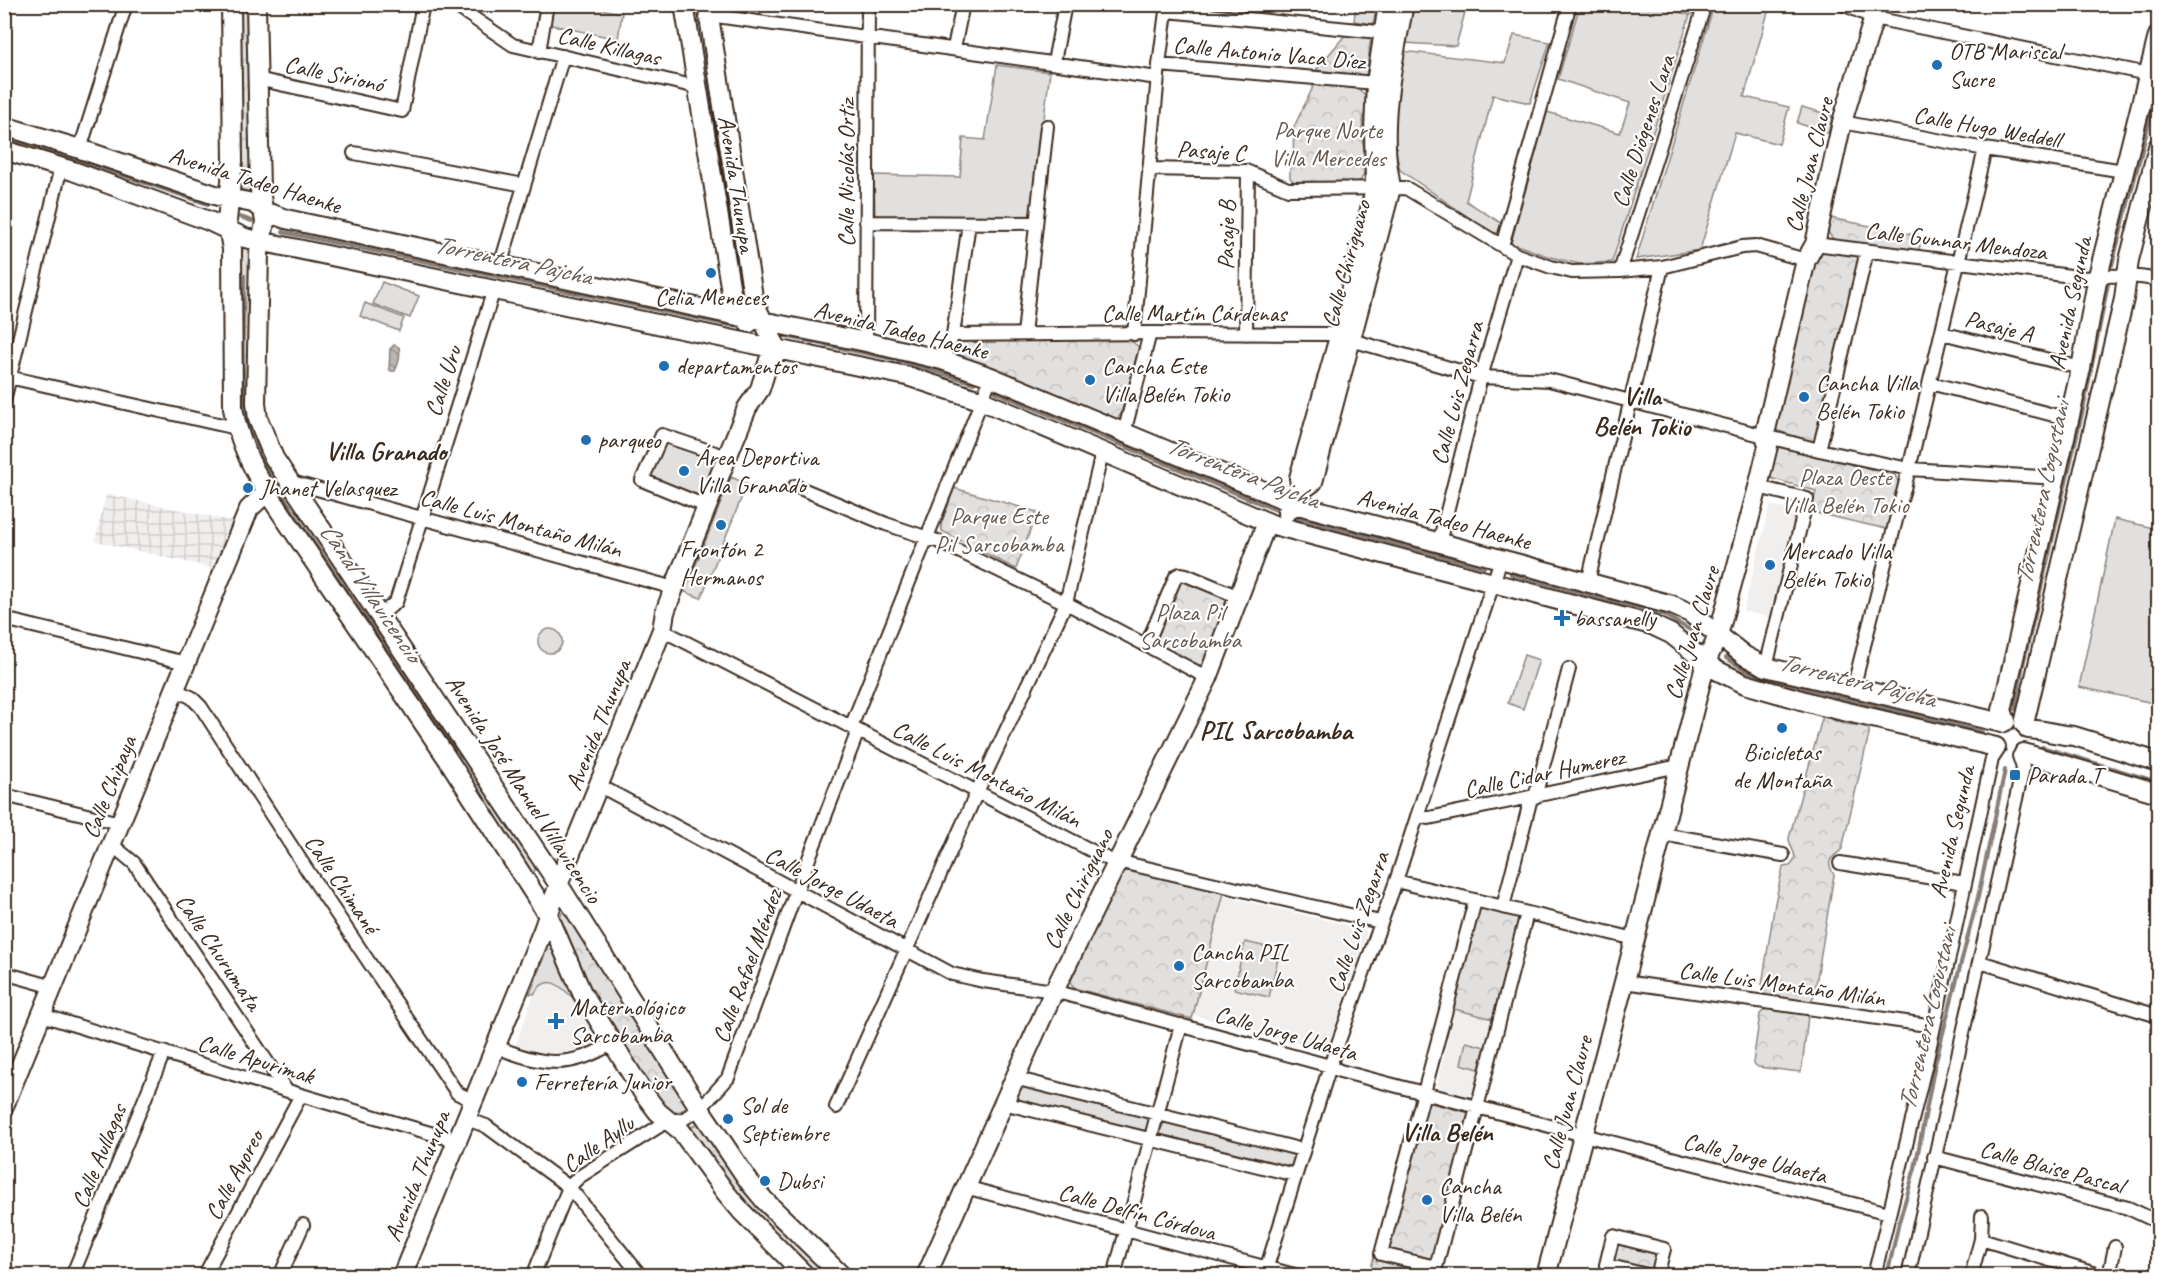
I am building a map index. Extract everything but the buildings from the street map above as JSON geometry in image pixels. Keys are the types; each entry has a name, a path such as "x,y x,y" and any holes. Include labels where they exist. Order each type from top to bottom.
{"main road":[{"name":"Avenida José Manuel Villavicencio","path":"231,4 233,161 227,221 232,249 232,408 244,451 267,492 447,758 549,917 582,993 658,1112 681,1131 742,1212 803,1274"},
{"name":"Avenida José Manuel Villavicencio","path":"256,4 260,190 265,222 259,258 256,403 262,432 288,481 559,885 700,1109 750,1183 765,1201 842,1275"},
{"name":"Avenida Thunupa","path":"402,1275 549,917 559,885 662,630 664,612 747,408 760,389 770,352 755,320 732,298 684,4"},
{"name":"Calle Chiriguano","path":"926,1275 1054,991 1208,678 1239,597 1285,512 1313,482 1345,339 1383,188 1387,111 1393,58 1388,4"},
{"name":"Calle Chiriguano","path":"1383,188 1374,130 1376,83 1391,33 1404,4"},
{"name":"Avenida Thunupa","path":"708,10 755,320"},
{"name":"Calle Juan Claure","path":"1546,1275 1706,662 1718,636 1758,487 1768,446 1765,434 1842,122 1876,11"},
{"name":"Avenida Segunda","path":"2015,724 2002,710 2081,368 2098,276 2158,36"},
{"name":"Avenida Tadeo Haenke","path":"4,126 218,196 253,203 264,211 298,222 942,360 1124,433 1285,512 1439,543 1672,605 1690,613 1745,656 1766,667 1852,689 2074,736 2158,762"},
{"name":"Avenida Segunda","path":"2015,724 2107,376 2128,278 2129,260 2154,179 2158,147"},
{"name":"Avenida Tadeo Haenke","path":"4,150 61,167 209,221 245,238 494,289 770,352 907,376 982,397 1102,453 1494,582 1660,628 1726,675 1767,692 1997,749"},
{"name":"Calle Chipaya","path":"4,1106 249,509 267,492"},
{"path":"2021,754 2030,743 2015,724 1994,735 1997,749 2007,756 2021,754 2158,794"},
{"name":"Avenida Tadeo Haenke","path":"2062,735 2077,745 2158,771"}],"street":[{"path":"80,149 126,4"},
{"name":"Calle Sirionó","path":"257,79 402,111 423,4"},
{"name":"Calle Killagas","path":"453,4 513,45 697,87"},
{"path":"539,52 547,4"},
{"name":"Calle Nicolás Ortiz","path":"866,342 868,4"},
{"path":"954,48 963,4"},
{"path":"1054,62 1065,4"},
{"path":"1502,246 1570,4"},
{"name":"Calle Diógenes Lara","path":"1620,271 1705,4"},
{"path":"1843,4 2148,74"},
{"path":"1134,334 1159,65 1167,8 1391,33"},
{"name":"Calle Antonio Vaca Díez","path":"708,10 867,36 1158,78"},
{"path":"500,266 563,56"},
{"name":"Calle Antonio Vaca Díez","path":"1159,65 1376,83"},
{"name":"Calle Hugo Weddell","path":"1842,122 1985,149 2124,171"},
{"path":"1024,334 1047,126"},
{"path":"1852,689 1909,469 1985,149"},
{"path":"354,153 524,185"},
{"path":"4,400 7,377 61,167"},
{"name":"Pasaje C","path":"1149,169 1248,172 1288,189 1383,188"},
{"name":"Pasaje B","path":"1246,334 1248,172"},
{"name":"Calle Gunnar Mendoza","path":"1383,188 1406,188 1517,255 1572,272 1662,267 1742,247 1756,246 1810,252 1867,251 2087,278 2143,276 2158,280"},
{"path":"866,222 1036,224"},
{"path":"942,360 953,335 969,223"},
{"path":"1819,450 1867,251"},
{"name":"Calle Luis Zegarra","path":"1439,543 1481,377 1517,255"},
{"path":"1588,582 1662,267"},
{"name":"Calle Uru","path":"379,615 396,602 494,289"},
{"path":"1124,433 1150,333"},
{"name":"Pasaje A","path":"1942,333 2081,368"},
{"name":"Calle Martín Cárdenas","path":"953,335 1330,334 1481,377 1548,380 1765,434 1819,450 1909,469 2056,478"},
{"path":"7,377 236,428"},
{"name":"Calle Rafael Méndez","path":"669,1120 682,1120 700,1109 728,1078 854,729 990,380"},
{"path":"1930,383 2069,419"},
{"path":"708,507 642,480 662,435 727,457"},
{"path":"836,1107 977,792 1066,603 1102,453"},
{"name":"Calle Luis Montaño Milán","path":"288,481 674,588"},
{"path":"795,486 886,524 928,538 1066,603 1208,678"},
{"path":"1758,487 1807,499 1766,667"},
{"name":"Calle Luis Zegarra","path":"1265,1271 1330,1066 1396,881 1501,559"},
{"path":"1146,646 1176,576 1186,575 1239,597"},
{"path":"4,619 186,663"},
{"name":"Calle Luis Montaño Milán","path":"662,630 1118,863 1380,922"},
{"path":"1503,907 1569,669"},
{"name":"Calle Chimané","path":"175,690 191,697 201,706 315,882 457,1093 474,1101"},
{"name":"Avenida Segunda","path":"1874,1275 1934,1026 1992,759 1997,749"},
{"path":"1908,1275 2023,768 2021,754"},
{"name":"Calle Cidar Humerez","path":"1417,816 1429,818 1679,766"},
{"name":"Calle Jorge Udaeta","path":"600,786 952,974 983,981 1054,991 1330,1066 1340,1071 1423,1094 1889,1213"},
{"path":"4,795 120,823"},
{"path":"1662,834 1783,855"},
{"name":"Calle Churumata","path":"111,844 134,863 285,1090"},
{"path":"1840,862 1964,883"},
{"path":"1396,881 1635,939"},
{"path":"1475,901 1381,1254 1435,1271 1527,913"},
{"path":"1980,962 2158,1016"},
{"path":"4,973 54,987"},
{"name":"Calle Luis Montaño Milán","path":"1624,982 1934,1026"},
{"name":"Calle Apurimak","path":"42,1015 457,1141"},
{"path":"1114,1275 1181,1025"},
{"path":"497,1047 530,1059 564,1063 597,1053 612,1043"},
{"name":"Calle Aullagas","path":"72,1275 164,1052"},
{"path":"1014,1078 1303,1150"},
{"name":"Calle Ayoreo","path":"204,1275 301,1095"},
{"path":"1003,1103 1295,1175"},
{"path":"467,1119 486,1126 569,1187 641,1275"},
{"name":"Calle Ayllu","path":"533,1275 569,1187 579,1177 669,1120"},
{"name":"Calle Blaise Pascal","path":"1934,1157 2128,1208 2158,1221"},
{"name":"Calle Delfín Córdova","path":"965,1187 1265,1271 1299,1275"},
{"path":"1971,1275 1981,1239 1982,1216"},
{"path":"280,1275 303,1225"},
{"path":"1651,1275 1606,1265 1613,1236 1664,1249 1657,1275"},
{"path":"1981,1239 2102,1275"},
{"path":"2109,1275 2115,1247"}],"shaded area":[{"path":"106,494 232,521 212,568 95,541"},
{"name":"Mercado Villa Belén Tokio","path":"1770,505 1798,512 1772,618 1743,611"},
{"path":"1223,896 1364,929 1367,933 1329,1043 1325,1047 1320,1048 1193,1015"},
{"name":"Maternológico Sarcobamba","path":"546,982 557,983 574,999 602,1043 560,1055 515,1046 534,994"},
{"path":"1455,1009 1494,1019 1475,1096 1471,1097 1440,1089 1437,1085"}],"green space":[{"path":"237,5 247,5 252,192 239,189"},
{"path":"550,5 579,5 622,13 618,39 547,24"},
{"path":"692,5 700,5 744,297 739,298"},
{"path":"1356,5 1377,5 1373,24 1354,21"},
{"path":"1411,5 1446,5 1445,9 1465,12 1456,46 1404,43"},
{"path":"1580,5 1654,5 1690,15 1612,262 1580,264 1550,257 1511,243 1547,112 1620,133 1630,103 1558,79"},
{"path":"1654,5 1697,5 1694,14 1690,15"},
{"path":"1714,5 1770,5 1744,97 1789,107 1779,144 1735,133 1700,250 1636,259"},
{"name":"Parque Norte Villa Mercedes","path":"1346,34 1371,37 1366,76 1316,70"},
{"path":"1514,35 1550,42 1530,103 1493,95 1466,201 1501,223 1498,233 1490,232 1400,170 1395,141 1395,111 1402,51 1505,63"},
{"path":"997,65 1050,72 1031,218 875,217 874,175 960,177 963,138 985,140"},
{"name":"Parque Norte Villa Mercedes","path":"1314,85 1351,87 1363,93 1367,98 1362,131 1365,167 1361,180 1356,185 1296,184 1290,178 1294,127"},
{"path":"1802,107 1833,116 1828,133 1797,123"},
{"path":"1830,218 1921,236 1919,252 1835,241 1827,231"},
{"path":"239,247 252,248 249,400 533,861 535,869 533,876 261,468 241,420"},
{"path":"1825,251 1857,255 1859,263 1816,441 1813,442 1772,429 1816,255"},
{"path":"382,282 419,296 410,318 373,304"},
{"path":"365,303 404,318 399,331 360,316"},
{"path":"959,340 1125,340 1139,347 1121,414 1117,419 956,354 955,347"},
{"name":"Área Deportiva Villa Granado","path":"665,440 718,461 702,502 649,481"},
{"name":"Plaza Oeste Villa Belén Tokio","path":"1779,447 1895,475 1899,484 1887,529 1811,512 1816,491 1770,478 1768,475 1775,450"},
{"name":"Frontón 2 Hermanos","path":"731,477 747,484 701,598 685,592"},
{"name":"Parque Este Pil Sarcobamba","path":"954,488 1037,512 1016,569 942,531 941,525"},
{"path":"2115,519 2158,529 2158,704 2079,687"},
{"name":"Plaza Pil Sarcobamba","path":"1181,578 1228,598 1204,664 1199,665 1156,644 1154,640"},
{"path":"550,629 555,630 561,636 561,646 555,652 550,653 545,652 539,646 538,641 539,636 545,630"},
{"path":"1524,655 1539,660 1523,709 1508,703"},
{"path":"1823,715 1844,724 1865,725 1869,729 1869,734 1842,849 1830,862 1834,875 1814,996 1807,1003 1764,996 1761,991 1783,867 1790,866 1795,855 1789,838"},
{"path":"1126,871 1224,893 1192,1019 1074,988 1070,983 1118,878"},
{"path":"1483,908 1517,917 1519,920 1497,1020 1450,1008 1477,911"},
{"path":"564,909 690,1105 685,1109 674,1113 656,1101 591,994 558,922"},
{"path":"1245,942 1280,950 1269,997 1234,989"},
{"path":"551,949 557,952 580,998 574,999 559,986 549,982 539,987 534,994 530,994 546,951"},
{"path":"1767,1008 1804,1013 1808,1016 1800,1072 1758,1067 1753,1063 1760,1014"},
{"path":"1466,1042 1485,1047 1479,1069 1461,1064"},
{"path":"1022,1086 1146,1117 1150,1123 1148,1130 1143,1133 1021,1102 1017,1094"},
{"path":"1427,1102 1470,1113 1434,1259 1430,1261 1388,1248"},
{"path":"701,1121 835,1275 815,1275 742,1205 690,1128"},
{"path":"1164,1123 1291,1154 1296,1157 1293,1170 1162,1137 1160,1131"},
{"path":"1618,1242 1658,1250 1654,1270 1615,1262 1613,1260 1614,1246"},
{"path":"1374,1256 1426,1270 1430,1276 1369,1276"}],"water":[{"path":"394,345 399,347 400,356 395,371 391,371 389,369 390,349"}],"waterway":[{"name":"Torrentera Logustani","path":"2112,265 2158,89"},
{"name":"Torrentera Pajcha","path":"4,137 208,204"},
{"name":"Torrentera Pajcha","path":"240,217 252,221"},
{"name":"Torrentera Pajcha","path":"283,232 734,326"},
{"name":"Canal Villavicencio","path":"244,276 243,381 254,441 292,510 454,749"},
{"name":"Torrentera Logustani","path":"2015,709 2023,665 2084,405 2108,284"},
{"name":"Torrentera Pajcha","path":"784,336 902,361 974,383"},
{"name":"Torrentera Pajcha","path":"996,392 1283,513"},
{"name":"Torrentera Pajcha","path":"1290,516 1484,567"},
{"name":"Torrentera Pajcha","path":"1511,574 1664,615 1692,631"},
{"name":"Torrentera Pajcha","path":"1726,658 1763,678 1982,732"},
{"name":"Torrentera Pajcha","path":"2042,747 2158,782"},
{"name":"Torrentera Logustani","path":"1887,1276 1899,1222 1915,1168 1935,1064 1978,897 2005,770"}],"place":[{"name":"OTB Mariscal Sucre","path":"1937,65"},
{"name":"Celia Meneces","path":"711,273"},
{"name":"departamentos","path":"664,366"},
{"name":"Cancha Este Villa Belén Tokio","path":"1090,380"},
{"name":"Cancha Villa Belén Tokio","path":"1804,397"},
{"name":"parqueo","path":"586,440"},
{"name":"Área Deportiva Villa Granado","path":"684,471"},
{"name":"Jhanet Velasquez","path":"248,488"},
{"name":"Frontón 2 Hermanos","path":"721,525"},
{"name":"Mercado Villa Belén Tokio","path":"1770,565"},
{"name":"bassanelly","path":"1562,618"},
{"name":"Bicicletas de Montaña","path":"1782,728"},
{"name":"Parada T","path":"2015,775"},
{"name":"Cancha PIL Sarcobamba","path":"1179,966"},
{"name":"Maternológico Sarcobamba","path":"556,1021"},
{"name":"Ferretería Junior","path":"522,1082"},
{"name":"Sol de Septiembre","path":"728,1119"},
{"name":"Dubsi","path":"765,1181"},
{"name":"Cancha Villa Belén","path":"1427,1200"}],"district":[{"name":"Villa Belén Tokio","path":"1642,411"},
{"name":"Villa Granado","path":"386,451"},
{"name":"PIL Sarcobamba","path":"1276,730"},
{"name":"Villa Belén","path":"1447,1132"}]}
